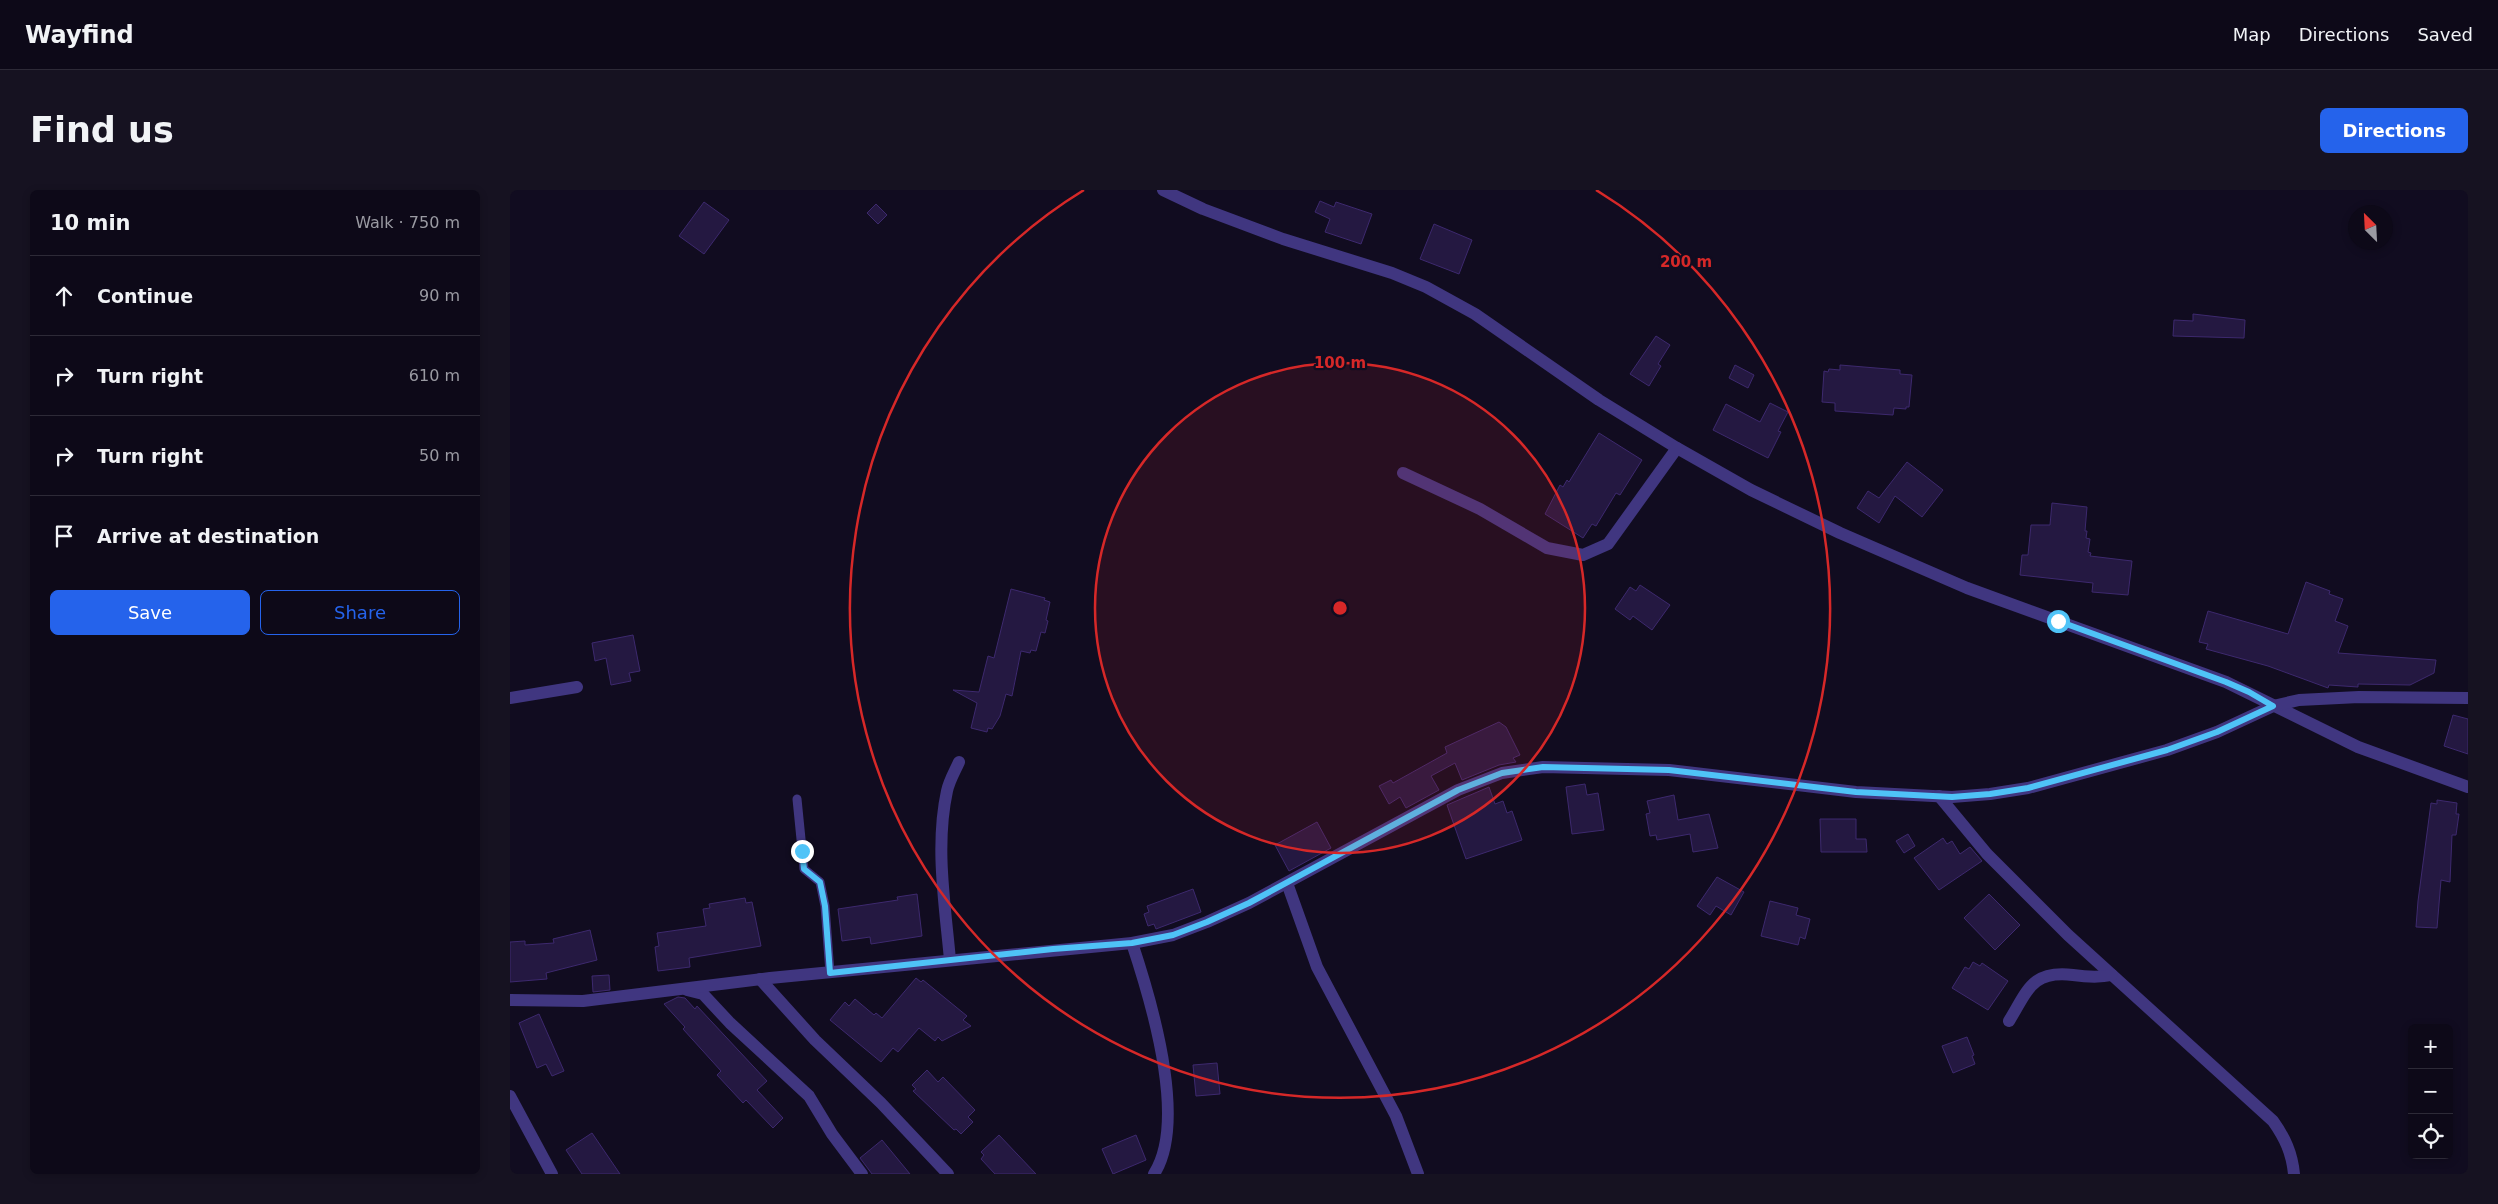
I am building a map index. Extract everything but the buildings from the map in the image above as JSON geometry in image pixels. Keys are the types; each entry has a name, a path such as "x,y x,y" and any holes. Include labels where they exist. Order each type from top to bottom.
{"street":[{"path":"1163,190 1203,210 1282,239 1392,273 1426,287 1475,314 1599,400 1677,448 1751,490 1831,529 1967,588 2226,682 2358,747 2468,788"},
{"path":"1403,473 1480,508 1547,548 1583,555 1608,544 1677,448"},
{"path":"510,698 577,688"},
{"path":"510,1000 582,1001 760,979 1132,943 1173,935 1207,922 1287,883 1458,790 1502,773 1521,770 1558,767 1669,770 1846,791 1939,796 1990,794 2028,788 2167,750 2217,732 2273,706 2316,698 2468,698"},
{"path":"950,960 943,876 942,820 948,789 959,762"},
{"path":"1939,796 1987,854 2068,935 2273,1121 2284,1137 2293,1158 2294,1174"},
{"path":"1287,883 1317,967 1396,1116 1418,1174"},
{"path":"1132,943 1145,980 1160,1042 1166,1080 1167,1139 1164,1155 1154,1174"},
{"path":"2009,1021 2031,987 2042,977 2057,974 2086,977 2112,975"},
{"path":"760,979 815,1040 881,1103 948,1174"},
{"path":"677,988 703,994 730,1023 809,1096 832,1134 862,1174"},
{"path":"510,1096 552,1174"}],"lane":[{"path":"797,799 804,869 820,882 825,906 830,973"}],"route":[{"path":"802,851 804,869 820,882 825,906 830,973 1053,949 1132,943 1173,935 1249,903 1458,790 1502,773 1543,767 1669,770 1856,792 1952,797 1990,794 2028,788 2167,750 2217,732 2273,706 2249,692 2226,682 2058,621"}]}
